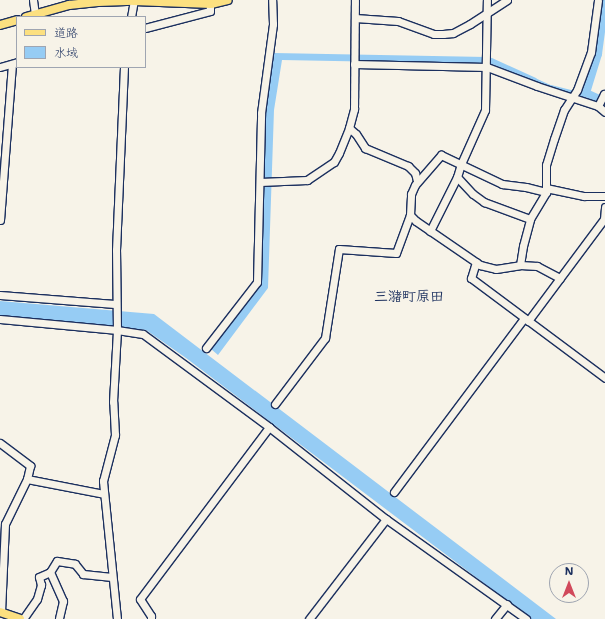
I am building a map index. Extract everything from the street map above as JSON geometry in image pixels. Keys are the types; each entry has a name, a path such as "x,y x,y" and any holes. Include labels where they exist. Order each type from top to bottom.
{"main road":[{"path":"29,16 69,6 134,0 210,2 228,0"},
{"path":"0,25 16,20"},
{"path":"0,612 20,619"}],"street":[{"path":"33,0 35,14"},
{"path":"131,16 134,0"},
{"path":"206,348 257,282 261,113 273,24 272,0"},
{"path":"260,182 307,180 334,162 349,128 354,109 355,0"},
{"path":"430,231 457,177 460,164 485,110 487,0"},
{"path":"355,18 398,21 434,34 453,33 507,0"},
{"path":"520,265 530,219 546,190 546,165 564,110 575,94 591,52 598,0"},
{"path":"146,28 210,11 210,2"},
{"path":"0,67 14,63 0,220"},
{"path":"354,63 487,66 537,86 575,94 598,106 605,112"},
{"path":"117,619 104,494 105,472 114,435 113,402 117,330 116,250 124,68"},
{"path":"598,106 604,94 605,95"},
{"path":"349,128 356,134 365,148 408,166 415,173 417,181"},
{"path":"275,404 325,338 339,249 396,253 410,215 411,194 417,181 427,172 441,155 502,184 584,196 605,196"},
{"path":"457,177 473,194 484,202 530,219"},
{"path":"394,492 604,219 605,207"},
{"path":"410,215 430,231 476,262 496,269 520,265 537,266 560,278"},
{"path":"476,262 471,278 605,378"},
{"path":"0,295 116,304"},
{"path":"0,319 117,330 143,334 269,427 386,519 526,619"},
{"path":"150,619 151,616 140,599 269,427"},
{"path":"0,443 30,466 27,479 5,524 1,551 0,612"},
{"path":"27,479 104,494"},
{"path":"309,619 386,519"},
{"path":"24,619 37,599 41,585 39,577 50,572 57,561 75,564 83,574 112,577"},
{"path":"50,572 63,601 59,619"},
{"path":"495,619 507,604"}],"water":[{"path":"274,53 486,57 492,58 536,78 539,82 535,83 492,64 282,60 274,110 268,288 218,355 211,349 259,284 266,108"},
{"path":"0,301 154,314 556,619 531,619 186,358 146,330 0,319"}],"waterway":[{"path":"599,99 586,93 598,54 605,2"},
{"path":"534,80 550,87 583,95 586,93"}],"district":[{"name":"三潴町原田","path":"409,296"}]}
